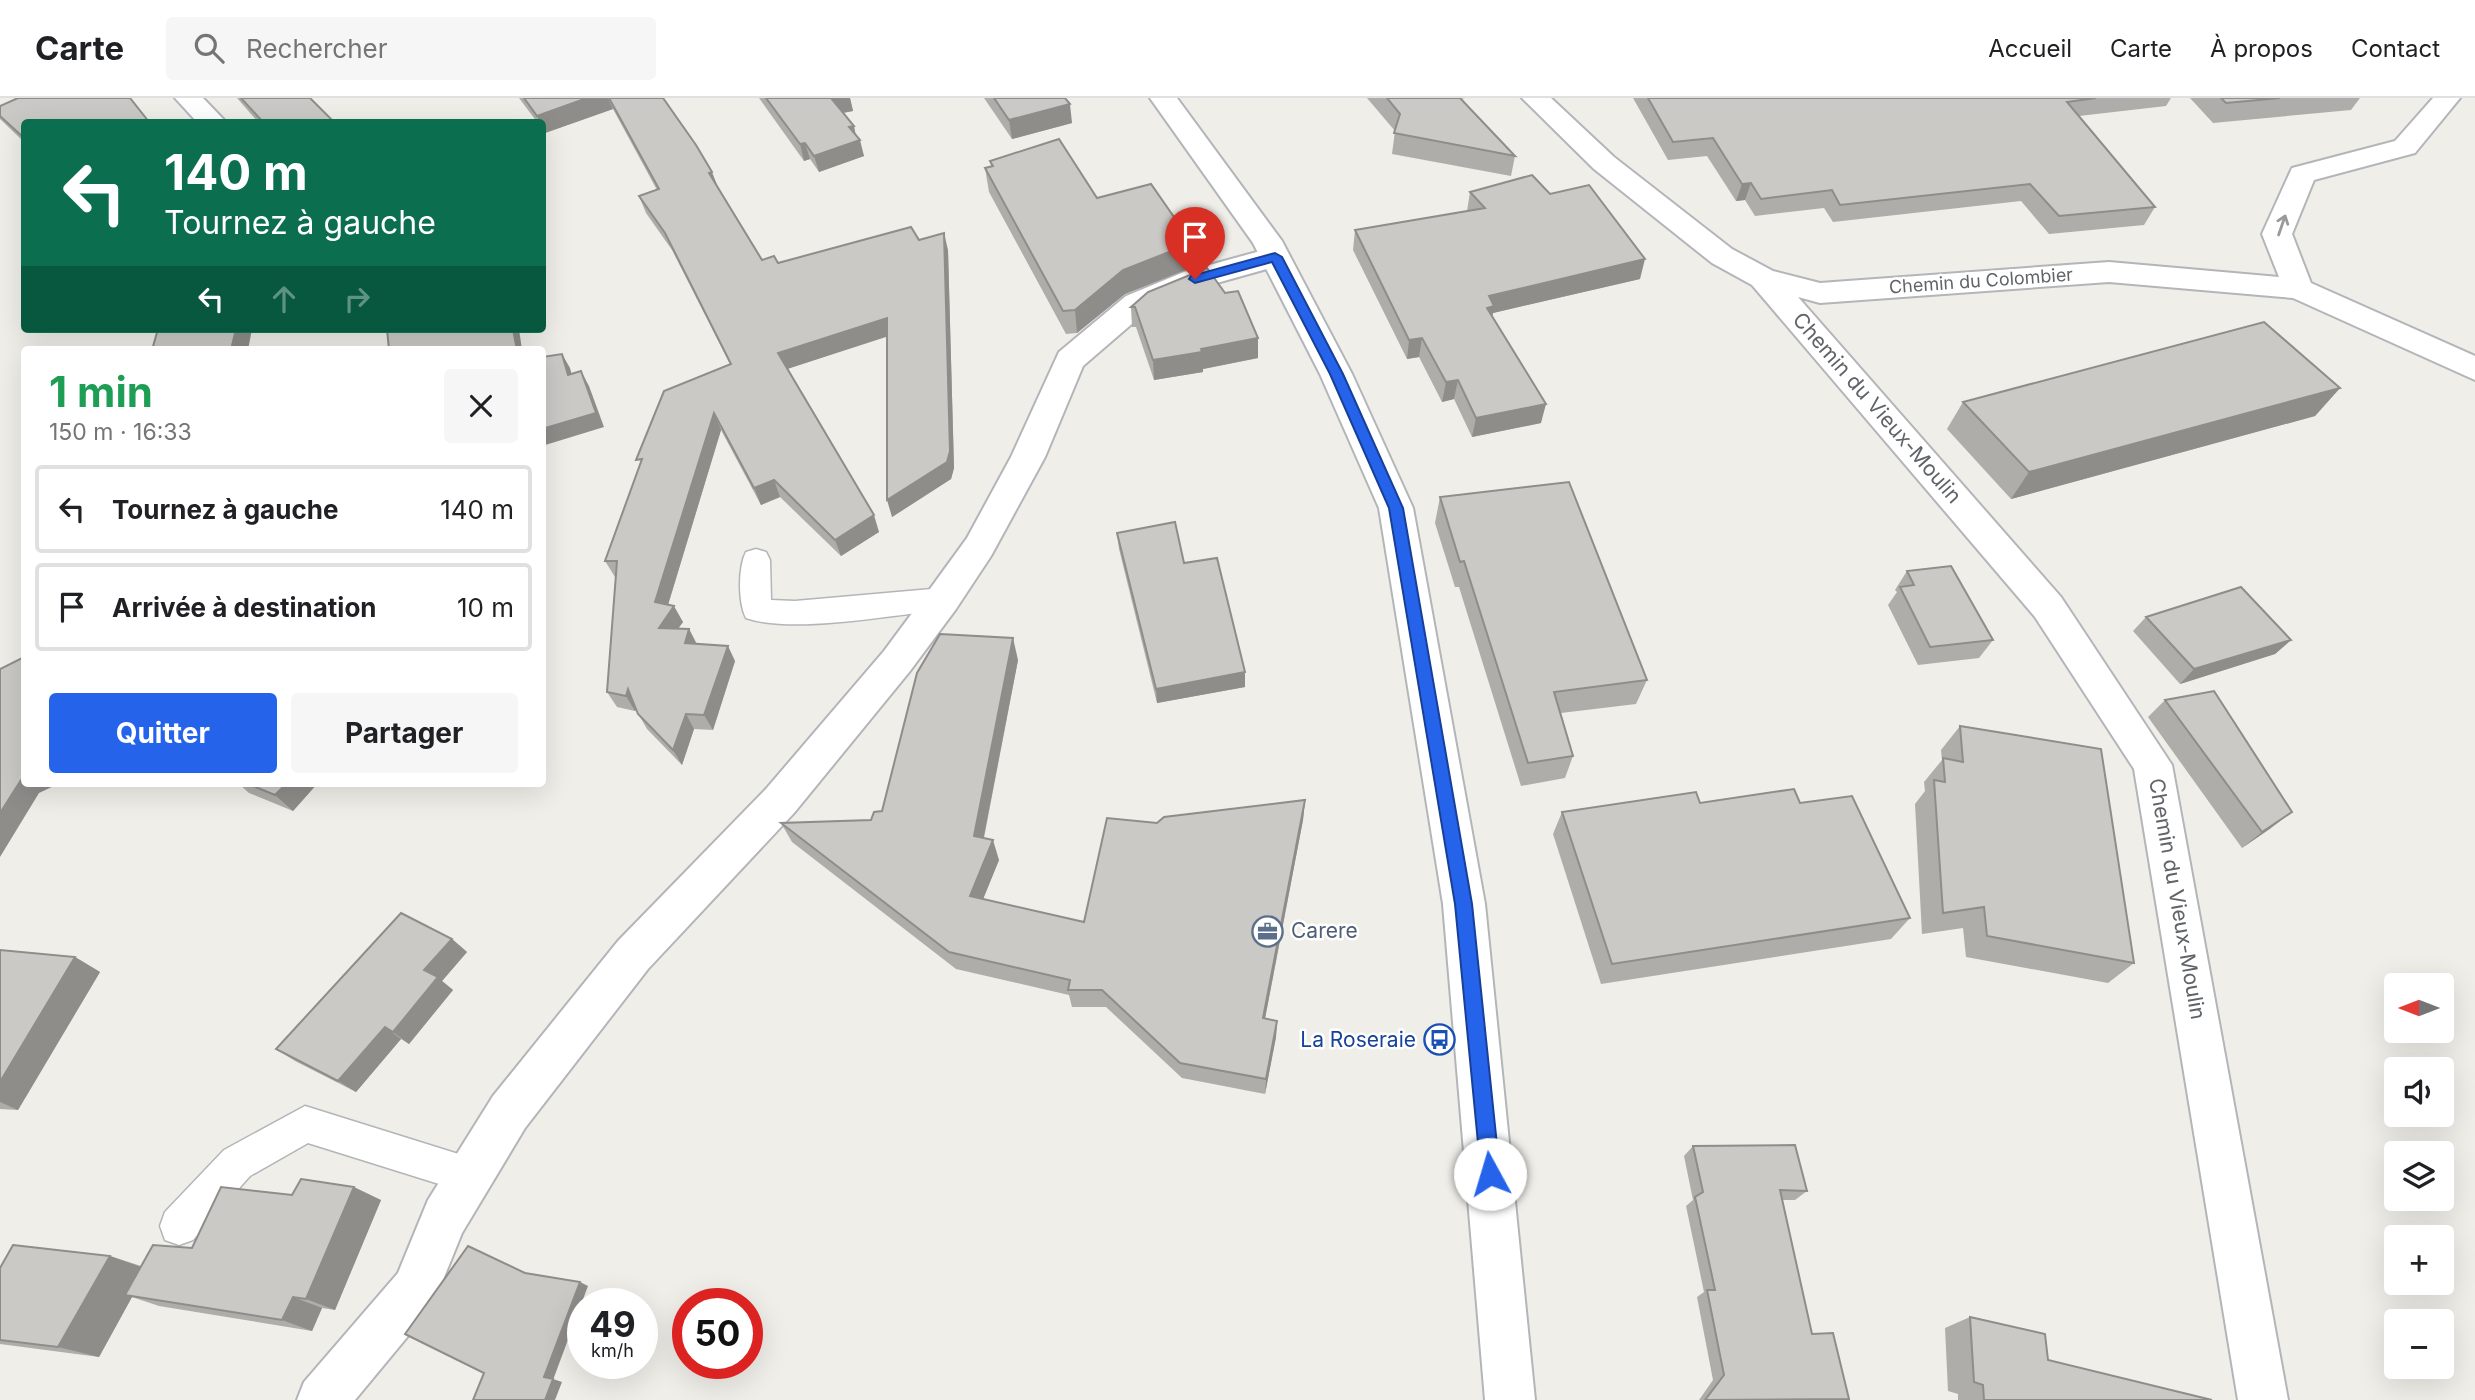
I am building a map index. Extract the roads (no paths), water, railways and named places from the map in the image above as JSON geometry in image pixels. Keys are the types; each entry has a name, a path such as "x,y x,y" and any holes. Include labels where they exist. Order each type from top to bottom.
{"street":[{"path":"188,98 209,119"},
{"path":"1163,98 1267,241 1336,374 1396,508 1464,904 1514,1397"},
{"name":"Chemin du Colombier","path":"1535,98 1604,163 1722,256 1763,278 1820,293 2109,272 2298,289 2475,369"},
{"path":"2298,289 2277,234 2302,174 2405,147 2447,98"},
{"path":"322,1400 415,1290 445,1217 509,1112 633,955 780,801 897,661 943,599 979,547 1028,457 1070,360 1137,303 1195,279 1275,257"},
{"name":"Chemin du Vieux-Moulin","path":"1763,278 1806,324 2048,607 2153,765 2263,1400"}],"lane":[{"path":"756,560 756,610 795,613 943,599"},
{"path":"179,1226 237,1163 305,1124 471,1175"}],"place":[{"name":"Carere","path":"1268,931"},
{"name":"La Roseraie","path":"1439,1040"}]}
